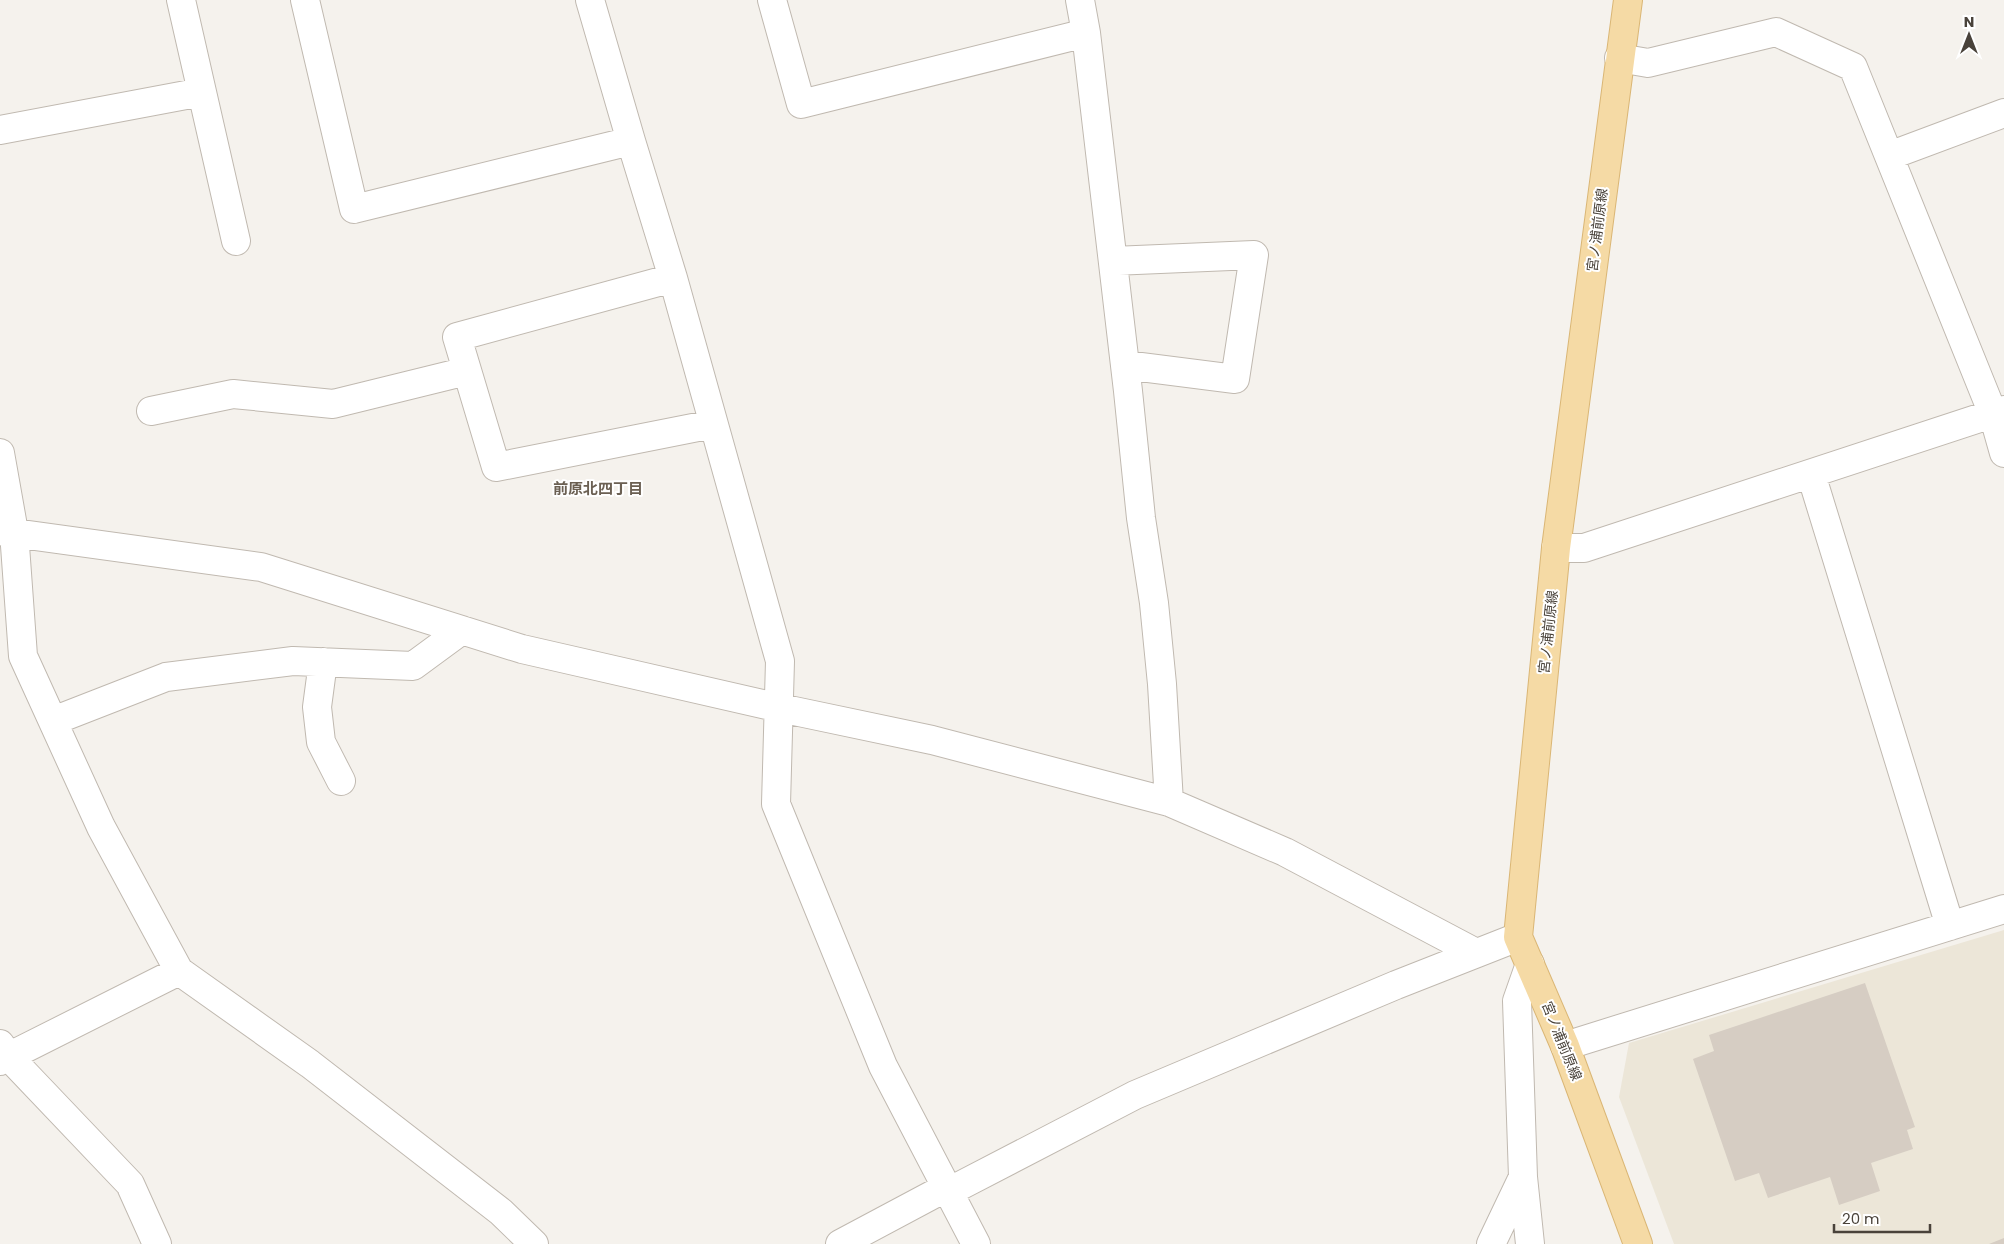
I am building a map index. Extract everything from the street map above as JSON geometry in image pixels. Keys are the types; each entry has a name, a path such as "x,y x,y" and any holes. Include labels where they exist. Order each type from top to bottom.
{"main road":[{"name":"宮ノ浦前原線","path":"1628,0 1556,548 1518,937 1565,1046 1638,1244"}],"street":[{"path":"182,0 236,241"},
{"path":"305,0 354,209 630,141"},
{"path":"590,0 630,141 673,278 780,661 776,804 883,1066 948,1187 976,1244"},
{"path":"772,0 801,104 1086,33"},
{"path":"1080,0 1086,33 1161,675 1169,802"},
{"path":"1619,58 1648,63 1776,32 1854,67 1889,156 1999,412 2004,453"},
{"path":"0,130 202,92"},
{"path":"1889,156 2004,113"},
{"path":"1113,261 1254,255 1235,379 1125,365"},
{"path":"673,278 457,336 496,467 713,424"},
{"path":"151,411 233,394 333,404 467,371"},
{"path":"1556,548 1584,548 1999,412"},
{"path":"0,453 7,531 23,656 101,827 179,971 325,1076 501,1212 534,1244"},
{"path":"1811,474 1950,926"},
{"path":"7,531 261,567 522,649 780,708 932,740 1169,802 1285,852 1476,953"},
{"path":"53,722 166,677 293,661 413,666 462,630"},
{"path":"323,662 317,706 321,742 341,781"},
{"path":"1565,1046 2004,909"},
{"path":"948,1187 952,1190 1135,1095 1396,985 1518,937"},
{"path":"1530,964 1517,1001 1523,1177 1530,1244"},
{"path":"157,1244 130,1184 3,1054 179,971"},
{"path":"1491,1244 1523,1177"},
{"path":"840,1244 948,1187"}],"shaded area":[{"path":"2004,930 2004,1244 1674,1244 1619,1097 1629,1043"}],"building":[{"path":"1865,983 1915,1127 1907,1130 1913,1149 1871,1163 1880,1191 1839,1205 1830,1177 1768,1198 1759,1173 1735,1181 1693,1059 1714,1051 1709,1035"},
{"path":"2004,1238 2004,1244 1989,1244"}],"district":[{"name":"前原北四丁目","path":"598,488"}]}
